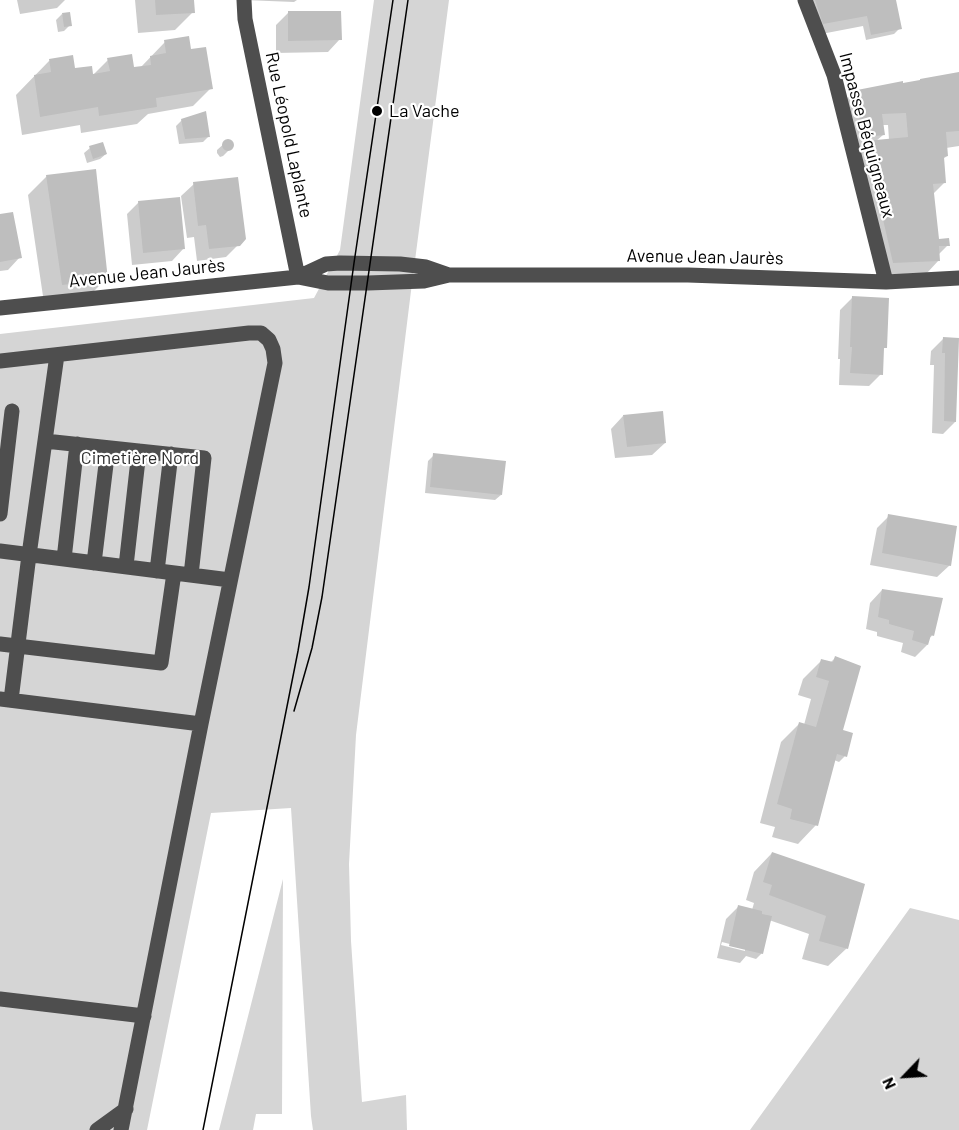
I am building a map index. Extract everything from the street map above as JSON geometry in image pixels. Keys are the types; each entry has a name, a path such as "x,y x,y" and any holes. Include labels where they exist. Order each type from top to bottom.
{"street":[{"name":"Rue Léopold Laplante","path":"244,0 245,19 298,277"},
{"name":"Impasse Béquigneaux","path":"805,0 834,75 886,282"},
{"name":"Avenue Jean Jaurès","path":"0,308 298,277 326,264 340,263 400,264 426,267 449,275 688,275 886,282 959,278"},
{"path":"0,362 249,333 261,333 269,340 273,349 275,363 121,1130"},
{"path":"57,355 18,646 6,700 201,724"},
{"path":"0,514 12,411"},
{"path":"45,441 204,458 191,575"},
{"path":"63,559 77,444"},
{"path":"94,563 108,448"},
{"path":"126,567 139,451"},
{"path":"157,571 171,454"},
{"path":"0,551 230,580"},
{"path":"0,644 160,663 174,573"},
{"path":"0,999 144,1016"},
{"path":"97,1130 126,1108"}],"green space":[{"name":"Cimetière Nord","path":"374,0 449,0 356,735 349,864 351,941 362,1102 406,1095 407,1130 313,1130 291,808 211,813 147,1130 0,1130 0,334 314,298 340,250"},
{"path":"283,879 282,1114 256,1114 253,1130 219,1130"},
{"path":"910,908 959,920 959,1130 750,1130"}],"building":[{"path":"155,0 194,0 195,13 156,15"},
{"path":"815,0 896,0 902,29 871,35 867,16 823,24"},
{"path":"288,11 341,11 342,40 288,41"},
{"path":"70,12 72,26 64,27 62,13"},
{"path":"189,36 191,49 206,47 213,89 156,98 157,107 99,116 98,107 40,117 34,75 51,72 49,59 73,55 75,68 92,66 93,74 110,71 107,58 132,54 134,67 151,65 150,56 166,53 164,40"},
{"path":"959,72 959,131 946,132 948,156 944,157 946,183 933,184 939,239 949,238 950,246 939,246 940,261 893,263 865,141 908,137 906,113 882,114 885,135 864,137 852,91"},
{"path":"206,111 210,137 185,139 181,119"},
{"path":"230,139 234,145 230,151 226,151 222,143"},
{"path":"103,142 107,154 93,159 89,146"},
{"path":"96,169 108,280 62,285 46,175"},
{"path":"238,177 246,239 240,246 209,249 206,225 198,226 193,182"},
{"path":"180,197 185,249 143,253 138,201"},
{"path":"13,212 22,258 0,262 0,214"},
{"path":"852,296 889,298 887,348 884,348 883,375 850,373"},
{"path":"943,337 959,338 956,422 944,421 945,353 942,353"},
{"path":"663,411 666,443 627,447 623,415"},
{"path":"433,453 506,461 502,495 430,487"},
{"path":"888,514 957,526 951,566 882,553"},
{"path":"882,589 943,598 934,636 931,635 928,645 912,640 914,631 889,624 889,620 878,617"},
{"path":"835,656 861,666 843,730 853,733 847,757 837,754 818,826 790,819 792,809 777,804 799,722 816,727 829,681 816,677 821,659 833,662"},
{"path":"772,852 865,884 848,949 819,941 826,916 769,895 772,885 763,882"},
{"path":"738,905 772,916 763,954 729,946"}],"tram line":[{"path":"203,1130 309,587 393,0"},
{"path":"294,711 312,648 322,597 408,0"}],"place":[{"name":"La Vache","path":"377,111"}]}
